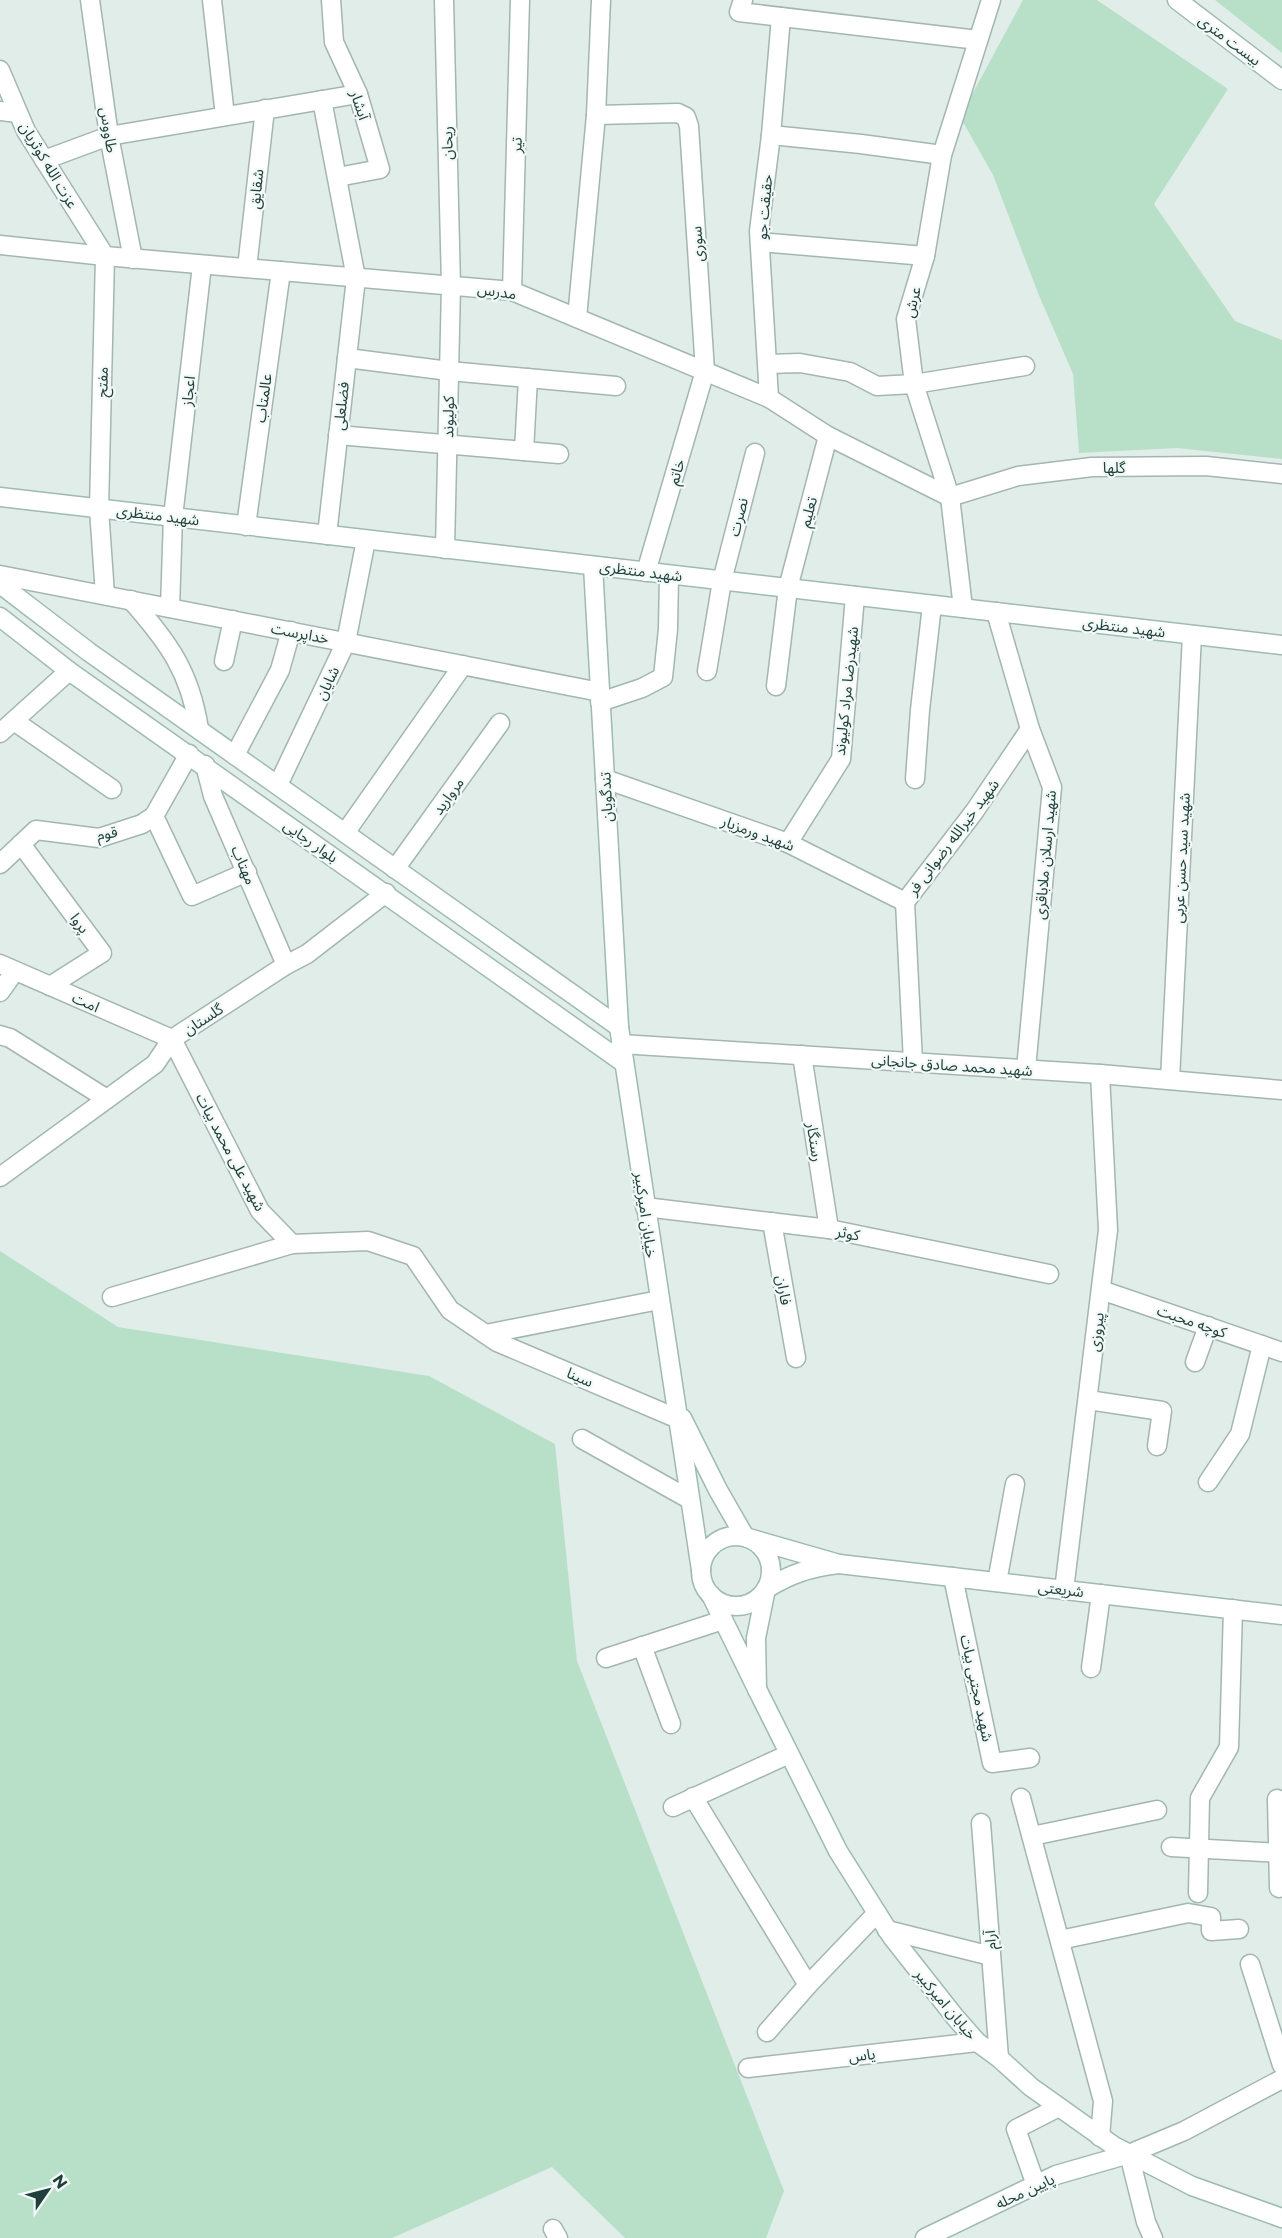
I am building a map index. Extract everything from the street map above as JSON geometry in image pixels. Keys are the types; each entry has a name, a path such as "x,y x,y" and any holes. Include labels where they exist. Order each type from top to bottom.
{"street":[{"name":"طاووس","path":"90,0 110,136 133,259"},
{"path":"213,0 225,116"},
{"name":"آبشار","path":"331,0 334,42 358,94 380,169 338,177"},
{"name":"ریحان","path":"444,0 451,286"},
{"name":"تیر","path":"512,291 520,0"},
{"path":"577,318 596,115 601,0"},
{"path":"743,0 739,12 978,40"},
{"name":"عرش","path":"963,608 950,497 914,384 906,319 925,256 942,155 991,0"},
{"name":"بیست متری","path":"1178,0 1282,80"},
{"name":"حقیقت جو","path":"769,398 759,231 782,17"},
{"name":"عزت الله کوثریان","path":"0,70 9,112 26,131 105,256"},
{"path":"44,160 110,136 358,94"},
{"name":"فضلعلی","path":"322,100 356,278 327,535"},
{"name":"شقایق","path":"247,268 265,109"},
{"name":"سوری","path":"596,115 678,113 686,117 689,126 705,371"},
{"path":"771,135 942,155"},
{"path":"760,242 925,256"},
{"name":"مدرس","path":"0,244 133,259 512,291 769,398 828,436 950,497"},
{"name":"مفتح","path":"105,256 99,508 105,595"},
{"name":"اعجاز","path":"170,608 173,517 202,265"},
{"name":"عالمتاب","path":"246,526 281,271"},
{"name":"کولیوند","path":"445,549 451,286"},
{"path":"347,358 449,371 616,386"},
{"path":"768,364 800,363 850,372 877,386 914,384 1025,366"},
{"name":"خاتم","path":"646,572 705,371"},
{"path":"524,451 528,378"},
{"path":"338,435 559,454"},
{"name":"تعلیم","path":"776,686 788,588 828,436"},
{"name":"نصرت","path":"722,581 754,453"},
{"name":"گلها","path":"950,497 1018,476 1092,467 1206,466 1282,474"},
{"name":"شهید منتظری","path":"0,497 1282,645"},
{"name":"شایان","path":"278,785 346,642 366,540"},
{"name":"تندگویان","path":"593,566 620,1036"},
{"path":"600,697 642,688 663,677 668,629 669,574"},
{"name":"خداپرست","path":"0,575 463,665 600,697"},
{"path":"707,671 722,581"},
{"name":"بلوار رجایی","path":"0,584 395,869 620,1036"},
{"name":"شهیدرضا مراد کولیوند","path":"788,843 841,759 855,596"},
{"path":"131,600 160,633 178,662 194,700 199,729"},
{"path":"915,779 932,605"},
{"name":"شهید ارسلان ملاباقری","path":"996,612 1030,729 1052,787 1026,1070"},
{"name":"بلوار رجایی","path":"0,617 69,671 624,1063"},
{"path":"224,661 233,620"},
{"path":"36,645 53,624"},
{"path":"236,755 280,670 291,632"},
{"name":"شهید سید حسن عربی","path":"1170,1080 1192,635"},
{"path":"345,833 463,665"},
{"path":"0,733 69,671"},
{"path":"14,721 112,789"},
{"name":"مروارید","path":"395,869 500,723"},
{"name":"شهید خیرالله رضوانی فر","path":"913,1062 905,902 974,812 1030,729"},
{"path":"189,754 154,816 192,896 247,872"},
{"name":"مهتاب","path":"205,765 213,796 286,965"},
{"name":"شهید ورمزیار","path":"605,779 788,843 905,902"},
{"name":"قوم","path":"0,864 36,830 99,837 142,824 154,816"},
{"name":"پروا","path":"21,844 102,953 50,986"},
{"name":"گلستان","path":"0,1177 156,1064 172,1039 286,965 307,954 386,893"},
{"path":"0,992 8,968"},
{"name":"امت","path":"8,968 172,1039"},
{"name":"شهید محمد صادق جانجانی","path":"620,1036 801,1055 1100,1074 1282,1090"},
{"name":"خیابان امیرکبیر","path":"620,1036 701,1570"},
{"path":"5,1037 107,1100"},
{"name":"شهید علی محمد بیات","path":"172,1039 260,1211 292,1244"},
{"name":"رستگار","path":"801,1055 829,1229"},
{"name":"پیروزی","path":"1065,1590 1108,1230 1100,1074"},
{"name":"کوثر","path":"645,1207 829,1229 1049,1274"},
{"name":"فاران","path":"772,1222 796,1358"},
{"path":"112,1297 292,1244 368,1241 413,1256 450,1310 486,1334 659,1300"},
{"name":"کوچه محبت","path":"1101,1290 1282,1352"},
{"path":"1195,1362 1208,1326"},
{"name":"سینا","path":"486,1334 497,1342 675,1410"},
{"path":"1208,1482 1239,1434 1262,1345"},
{"path":"1088,1400 1162,1411 1157,1446"},
{"path":"675,1410 745,1537 761,1547 766,1554 771,1572 756,1638 757,1689"},
{"path":"582,1439 690,1499"},
{"path":"997,1582 1015,1484"},
{"path":"727,1537 745,1537 840,1564 813,1567 796,1572 766,1589 753,1602 744,1605 726,1605 711,1595 702,1580 701,1570 702,1561 711,1546 727,1537"},
{"name":"شریعتی","path":"840,1564 1282,1615"},
{"name":"شهید مجتبی بیات","path":"953,1577 992,1763 1030,1758"},
{"path":"1091,1668 1101,1594"},
{"name":"خیابان امیرکبیر","path":"711,1595 838,1851 887,1930 977,2042 1031,2087 1100,2137 1129,2154 1192,2186 1282,2218"},
{"path":"1198,1893 1200,1798 1229,1747 1233,1609"},
{"path":"606,1658 723,1620"},
{"path":"642,1646 672,1724"},
{"path":"673,1807 789,1754"},
{"path":"693,1797 808,1985"},
{"path":"1021,1798 1103,2101 1100,2137"},
{"path":"1276,1799 1281,1853 1279,1888"},
{"path":"1032,1836 1157,1810"},
{"name":"آرام","path":"981,1823 999,2058"},
{"path":"1171,1847 1281,1853"},
{"path":"767,2032 877,1913"},
{"path":"1060,1940 1188,1913 1210,1917 1211,1931 1239,1929"},
{"path":"887,1930 991,1956"},
{"path":"1250,1964 1282,2065"},
{"name":"یاس","path":"748,2068 977,2042"},
{"name":"پایین محله","path":"925,2238 1056,2175 1129,2154 1184,2131 1282,2079"},
{"path":"1036,2185 1016,2129 1059,2107"},
{"path":"1129,2154 1146,2222 1153,2238"}],"green space":[{"path":"1023,0 1097,0 1228,89 1154,204 1235,321 1282,340 1282,459 1177,448 1079,453 1073,374 1038,293 993,175 960,117"},
{"path":"1215,0 1282,0 1282,53 1281,52"},
{"path":"0,1251 118,1327 429,1376 555,1444 577,1661 784,2191 766,2238 625,2238 552,2167 392,2238 0,2238"}]}
